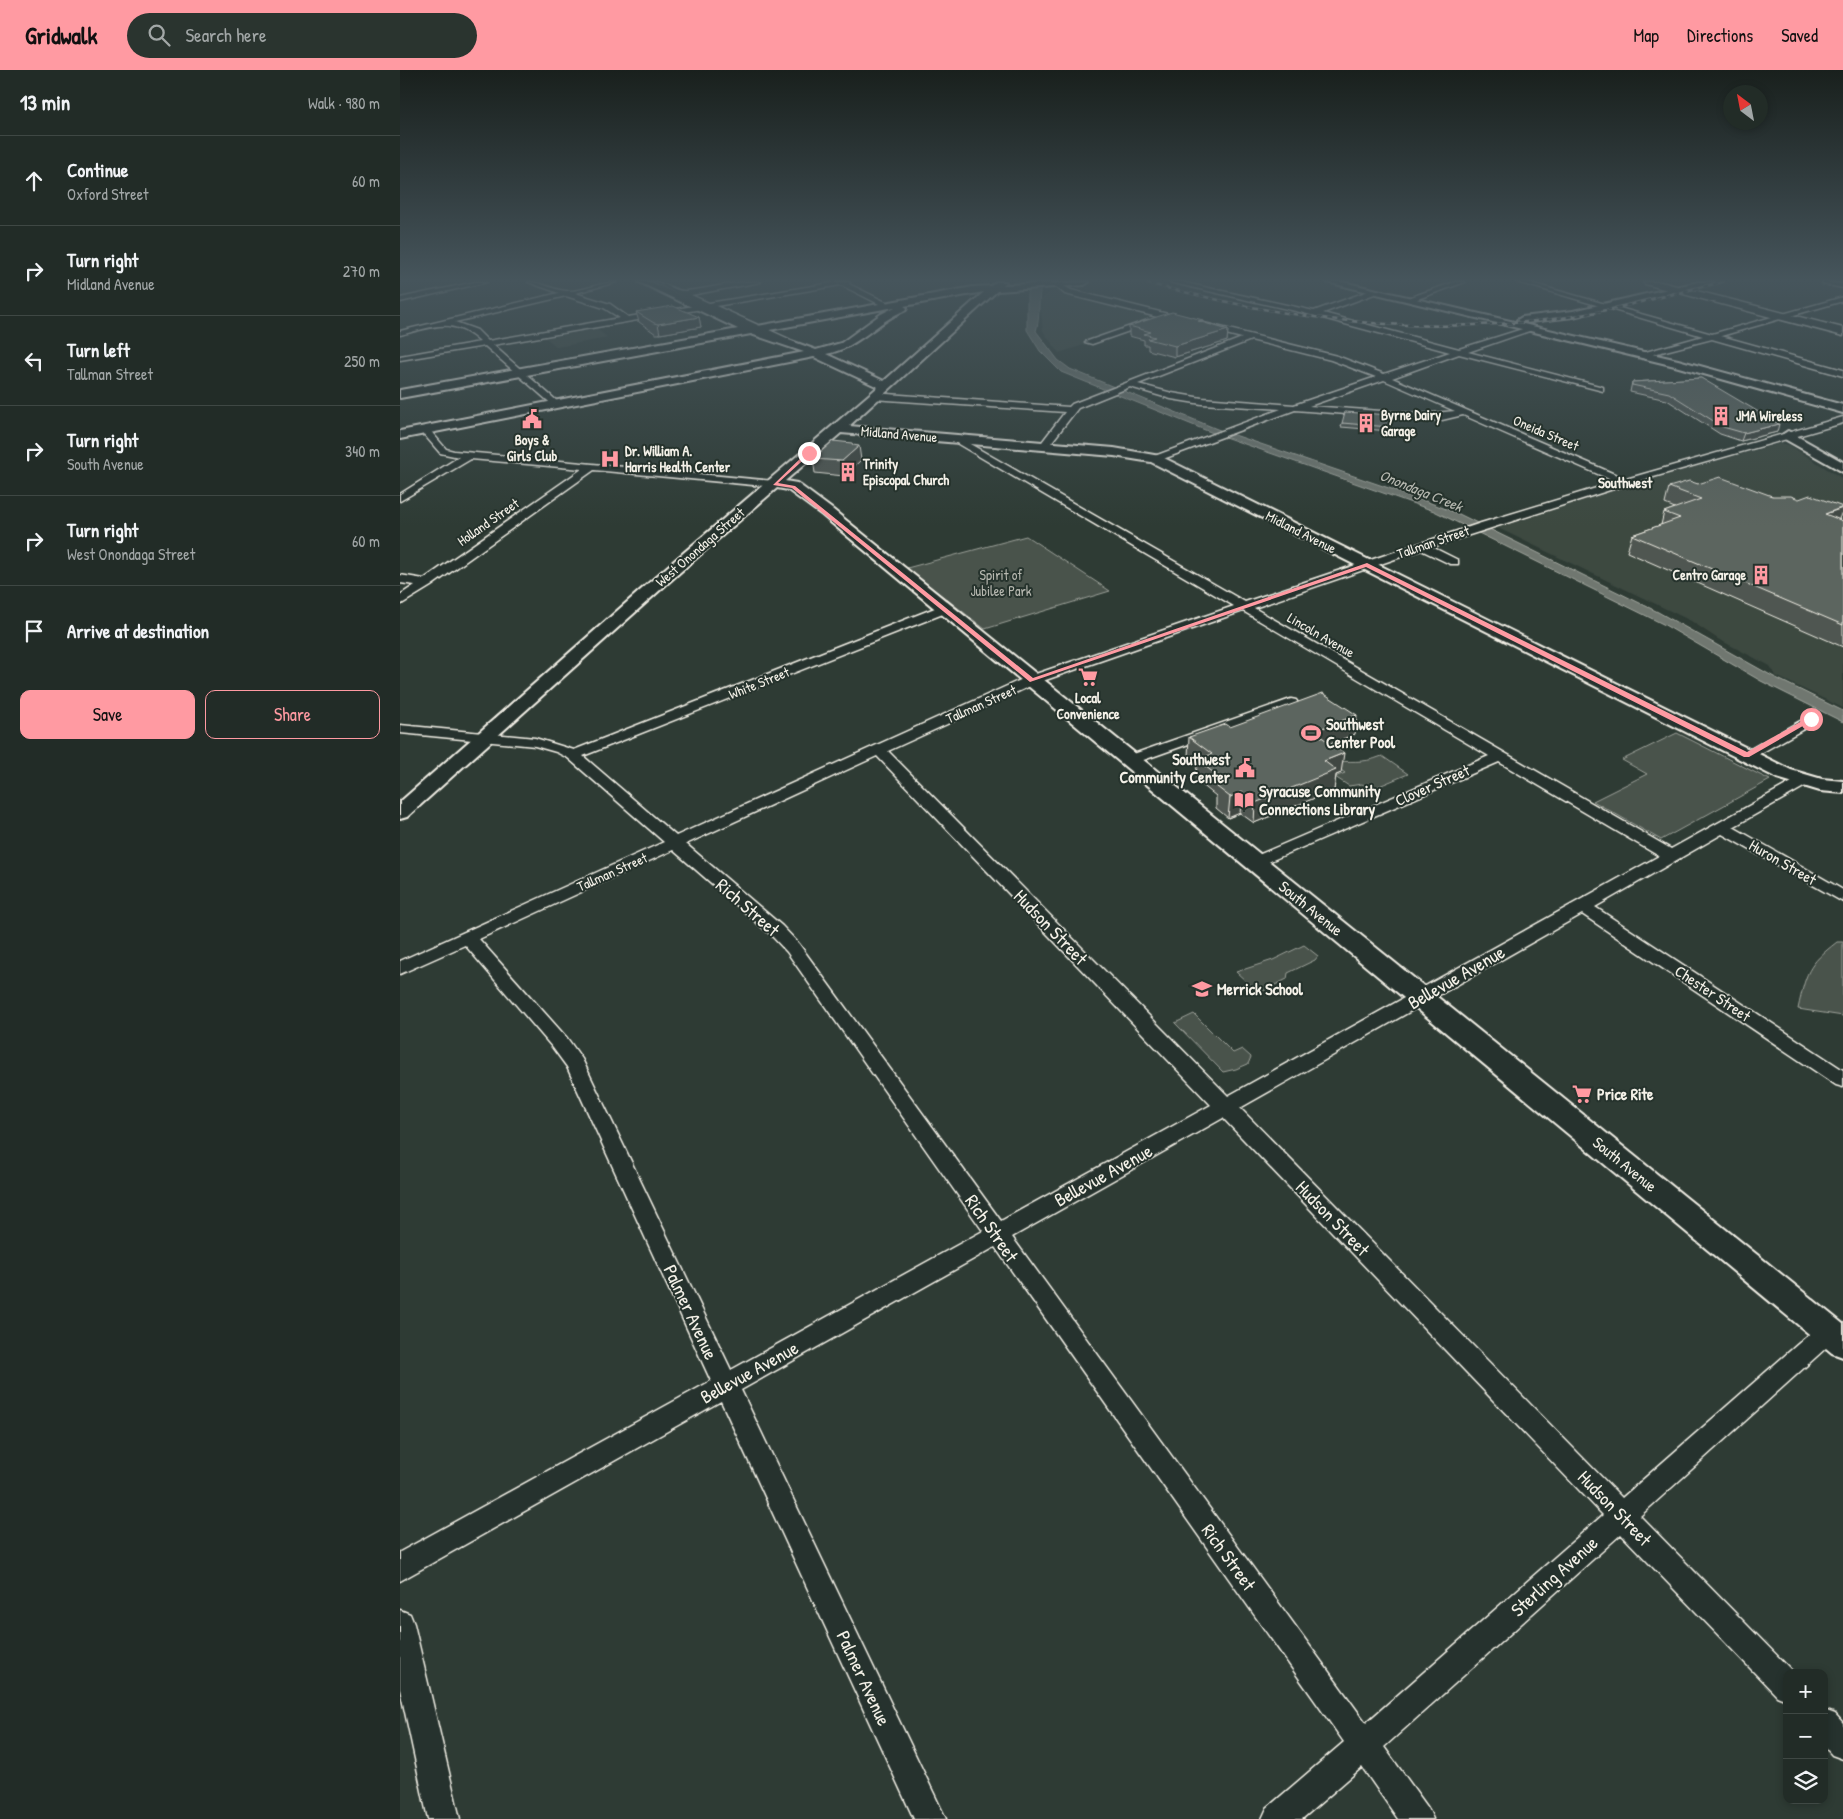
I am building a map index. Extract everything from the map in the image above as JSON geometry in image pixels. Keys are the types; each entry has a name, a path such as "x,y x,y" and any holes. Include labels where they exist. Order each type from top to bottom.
{"main road":[{"path":"400,394 564,364"},
{"path":"400,435 764,364"},
{"path":"835,364 885,386"},
{"name":"West Onondaga Street","path":"400,813 673,570 910,364"},
{"path":"1677,364 1843,409"},
{"name":"Midland Avenue","path":"838,428 1114,452 1155,459 1747,755 1804,781 1820,785 1843,787"},
{"path":"1788,435 1843,468"},
{"name":"South Avenue","path":"774,484 794,487 1836,1337"}],"street":[{"path":"508,364 556,404"},
{"path":"1044,446 1075,406 1103,393 1182,364"},
{"name":"Oneida Street","path":"1348,364 1625,482"},
{"path":"1155,459 1229,430 1425,364"},
{"path":"1503,364 1600,389"},
{"path":"1810,364 1843,373"},
{"path":"1124,386 1186,399 1298,408 1435,417 1465,412"},
{"path":"874,396 1071,410"},
{"name":"Tallman Street","path":"400,968 1032,680 1465,531 1625,482 1843,420"},
{"path":"425,430 443,451 468,456 774,484"},
{"name":"Lincoln Avenue","path":"956,439 1671,856"},
{"path":"400,498 468,456"},
{"name":"Holland Street","path":"400,601 592,467"},
{"path":"400,486 425,482"},
{"path":"1421,546 1454,562"},
{"path":"400,579 427,583"},
{"name":"White Street","path":"573,755 944,609"},
{"path":"1130,760 1291,703"},
{"path":"1747,755 1811,719"},
{"name":"Rich Street","path":"400,730 467,738 485,737 554,746 573,755 776,930 793,948 996,1234 1417,1819"},
{"name":"Hudson Street","path":"879,750 1783,1682"},
{"name":"Clover Street","path":"1255,862 1500,756"},
{"name":"Bellevue Avenue","path":"400,1567 1421,998 1804,781"},
{"name":"Huron Street","path":"1723,828 1843,897"},
{"name":"Chester Street","path":"1582,906 1843,1080"},
{"name":"Palmer Avenue","path":"467,938 560,1043 574,1064 930,1819"},
{"name":"Sterling Avenue","path":"1278,1819 1622,1516 1836,1337"},
{"path":"400,1624 444,1819"},
{"path":"1828,1729 1843,1744"}],"shaded area":[{"path":"1053,364 1063,364 1070,369 1217,429 1459,514 1658,612 1774,677 1843,711 1843,722 1761,681 1663,624 1434,511 1205,430 1061,372"},
{"path":"1781,443 1789,445 1843,479 1843,708 1776,676 1770,666 1718,639 1691,621 1498,528 1619,488"}],"green space":[{"name":"Spirit of Jubilee Park","path":"1026,536 1110,591 985,629 907,568"},
{"path":"1677,733 1770,780 1661,840 1593,801 1647,774 1622,760"},
{"path":"1382,756 1408,774 1372,789 1362,784 1349,786 1335,777 1345,773 1331,763 1361,761"},
{"path":"1837,942 1843,942 1843,1016 1798,1009 1809,971 1819,957"},
{"path":"1304,945 1318,956 1315,960 1288,973 1287,979 1259,993 1236,972 1273,960"},
{"path":"1194,1014 1233,1053 1242,1049 1251,1057 1248,1064 1223,1072 1175,1023"}],"building":[{"name":"JMA Wireless","path":"1701,378 1779,424 1744,433 1723,427 1669,393 1632,385 1632,382"},
{"name":"Byrne Dairy Garage","path":"1345,412 1391,415 1389,427 1342,423"},
{"path":"833,441 852,443 859,446 842,461 813,459"},
{"name":"Centro Garage","path":"1720,477 1772,496 1791,496 1799,499 1810,495 1843,507 1825,514 1843,521 1843,625 1632,535 1680,518 1664,512 1701,499 1669,487 1689,481 1698,484"},
{"name":"Southwest Community Center","path":"1323,693 1357,715 1317,730 1320,732 1316,733 1344,753 1324,761 1336,770 1255,803 1242,792 1230,797 1217,787 1227,783 1197,760 1212,754 1189,737 1226,724 1230,727"}],"place":[{"name":"JMA Wireless","path":"1721,416"},
{"name":"Boys & Girls Club","path":"532,419"},
{"name":"Byrne Dairy Garage","path":"1366,423"},
{"name":"Dr. William A. Harris Health Center","path":"610,459"},
{"name":"Trinity Episcopal Church","path":"848,472"},
{"name":"Centro Garage","path":"1761,575"},
{"name":"Local Convenience","path":"1088,677"},
{"name":"Southwest Center Pool","path":"1311,733"},
{"name":"Southwest Community Center","path":"1245,768"},
{"name":"Syracuse Community Connections Library","path":"1244,800"},
{"name":"Merrick School","path":"1202,989"},
{"name":"Price Rite","path":"1582,1094"}],"district":[{"name":"Southwest","path":"1625,483"}],"route":[{"path":"809,453 774,484 794,487 1032,680 1367,565 1747,755 1811,719"}],"water label":[{"name":"Onondaga Creek","path":"1421,491"}]}
